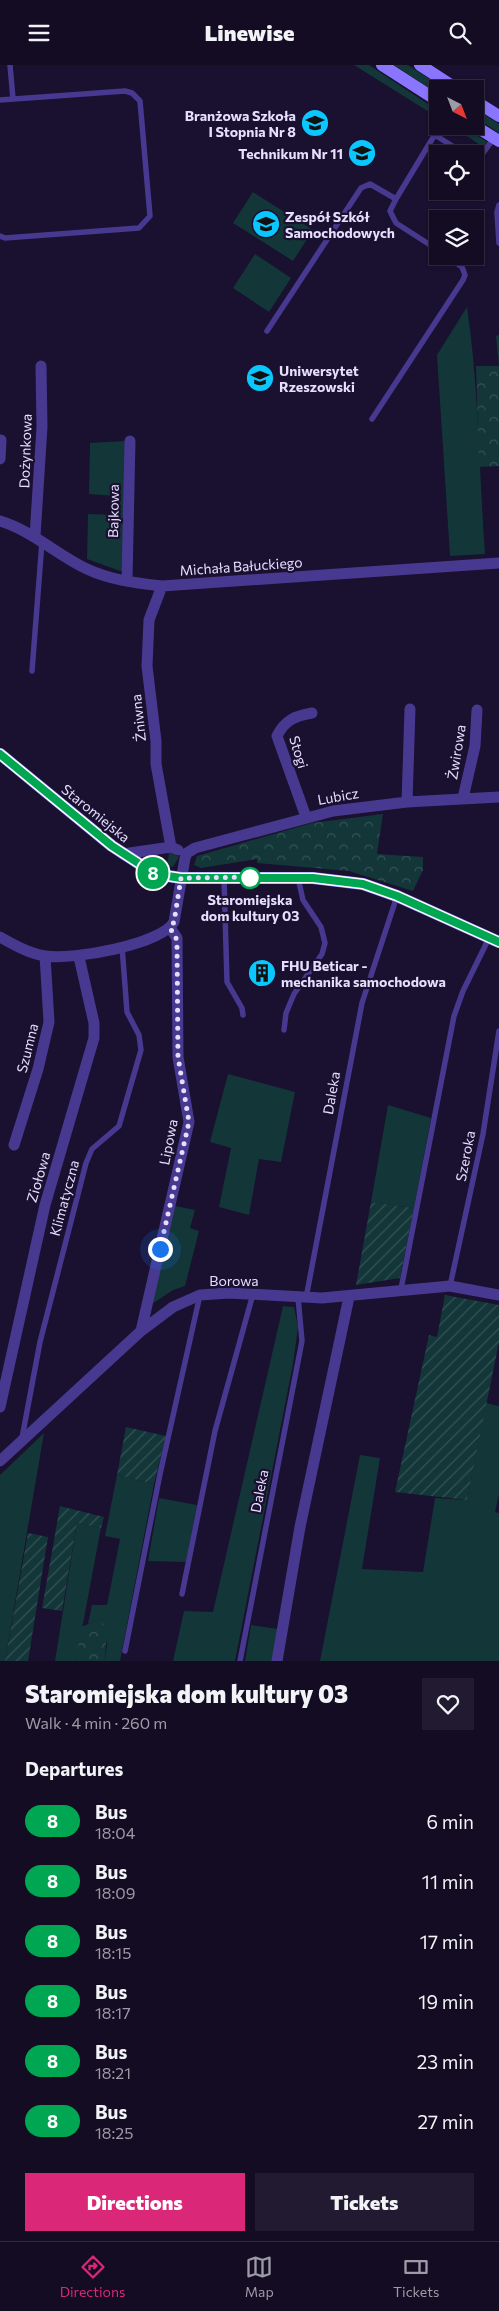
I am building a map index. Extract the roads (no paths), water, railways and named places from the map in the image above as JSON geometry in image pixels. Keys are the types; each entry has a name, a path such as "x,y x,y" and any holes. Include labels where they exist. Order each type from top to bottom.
{"street":[{"path":"382,65 429,95"},
{"path":"420,65 442,80"},
{"path":"484,107 499,117"},
{"path":"484,132 497,140"},
{"name":"Dożynkowa","path":"39,538 42,427 41,366"},
{"path":"0,459 1,439"},
{"name":"Bajkowa","path":"127,581 130,441"},
{"name":"Michała Bałuckiego","path":"0,521 39,538 86,569 127,581 162,586 499,563"},
{"name":"Żniwna","path":"162,586 149,620 147,666 156,741 156,764 171,847"},
{"path":"407,802 410,709"},
{"name":"Żwirowa","path":"463,798 475,746 477,710"},
{"name":"Stogi","path":"306,817 277,735 287,721 296,716 312,713"},
{"name":"Staromiejska","path":"0,754 123,854 155,874 181,878 331,879 363,884 397,896 494,940"},
{"name":"Lubicz","path":"187,853 195,848 333,811 407,802 499,797"},
{"path":"0,937 45,956 79,957 155,936 170,928 174,922 187,853 171,847 123,854"},
{"name":"Lipowa","path":"141,1331 189,1122 180,1073 177,947 176,938 170,928"},
{"name":"Szumna","path":"14,1145 38,1069 49,1022 45,956"},
{"name":"Ziołowa","path":"0,1407 45,1205 94,1038 94,1023 79,957"},
{"name":"Borowa","path":"0,1461 141,1331 173,1307 200,1295 253,1294 349,1297 401,1289 450,1286 499,1295"},
{"path":"277,1661 300,1527 349,1297"}],"lane":[{"path":"10,65 13,99"},
{"path":"0,100 125,91 132,93 140,101 150,216 139,228 5,238 0,236"},
{"path":"429,245 392,219 390,211 435,135 451,145"},
{"path":"484,154 497,140"},
{"path":"267,331 362,188 370,184 396,199"},
{"path":"499,205 499,243"},
{"path":"372,419 463,280 465,275 459,265"},
{"path":"32,671 39,538"},
{"path":"284,1030 286,1013 294,994 316,965 326,943 321,927 304,900 298,878"},
{"path":"224,879 227,982 242,1008 243,1015"},
{"name":"Daleka","path":"240,1661 302,1341 302,1297 362,1003 397,896"},
{"path":"401,1289 454,1016 462,991 494,940"},
{"name":"Klimatyczna","path":"21,1442 40,1342 86,1163 92,1149 119,1126 141,1050 139,1035 127,1012 122,946"},
{"name":"Szeroka","path":"450,1286 483,1134 499,1031"},
{"path":"182,1594 215,1431 253,1294"},
{"path":"125,1651 162,1465 200,1295"}],"place":[{"name":"Branżowa Szkoła I Stopnia Nr 8","path":"315,123"},
{"name":"Technikum Nr 11","path":"362,153"},
{"name":"Zespół Szkół Samochodowych","path":"266,224"},
{"name":"Uniwersytet Rzeszowski","path":"260,378"},
{"name":"Staromiejska dom kultury 03","path":"250,878"},
{"name":"FHU Beticar - mechanika samochodowa","path":"262,973"}]}
